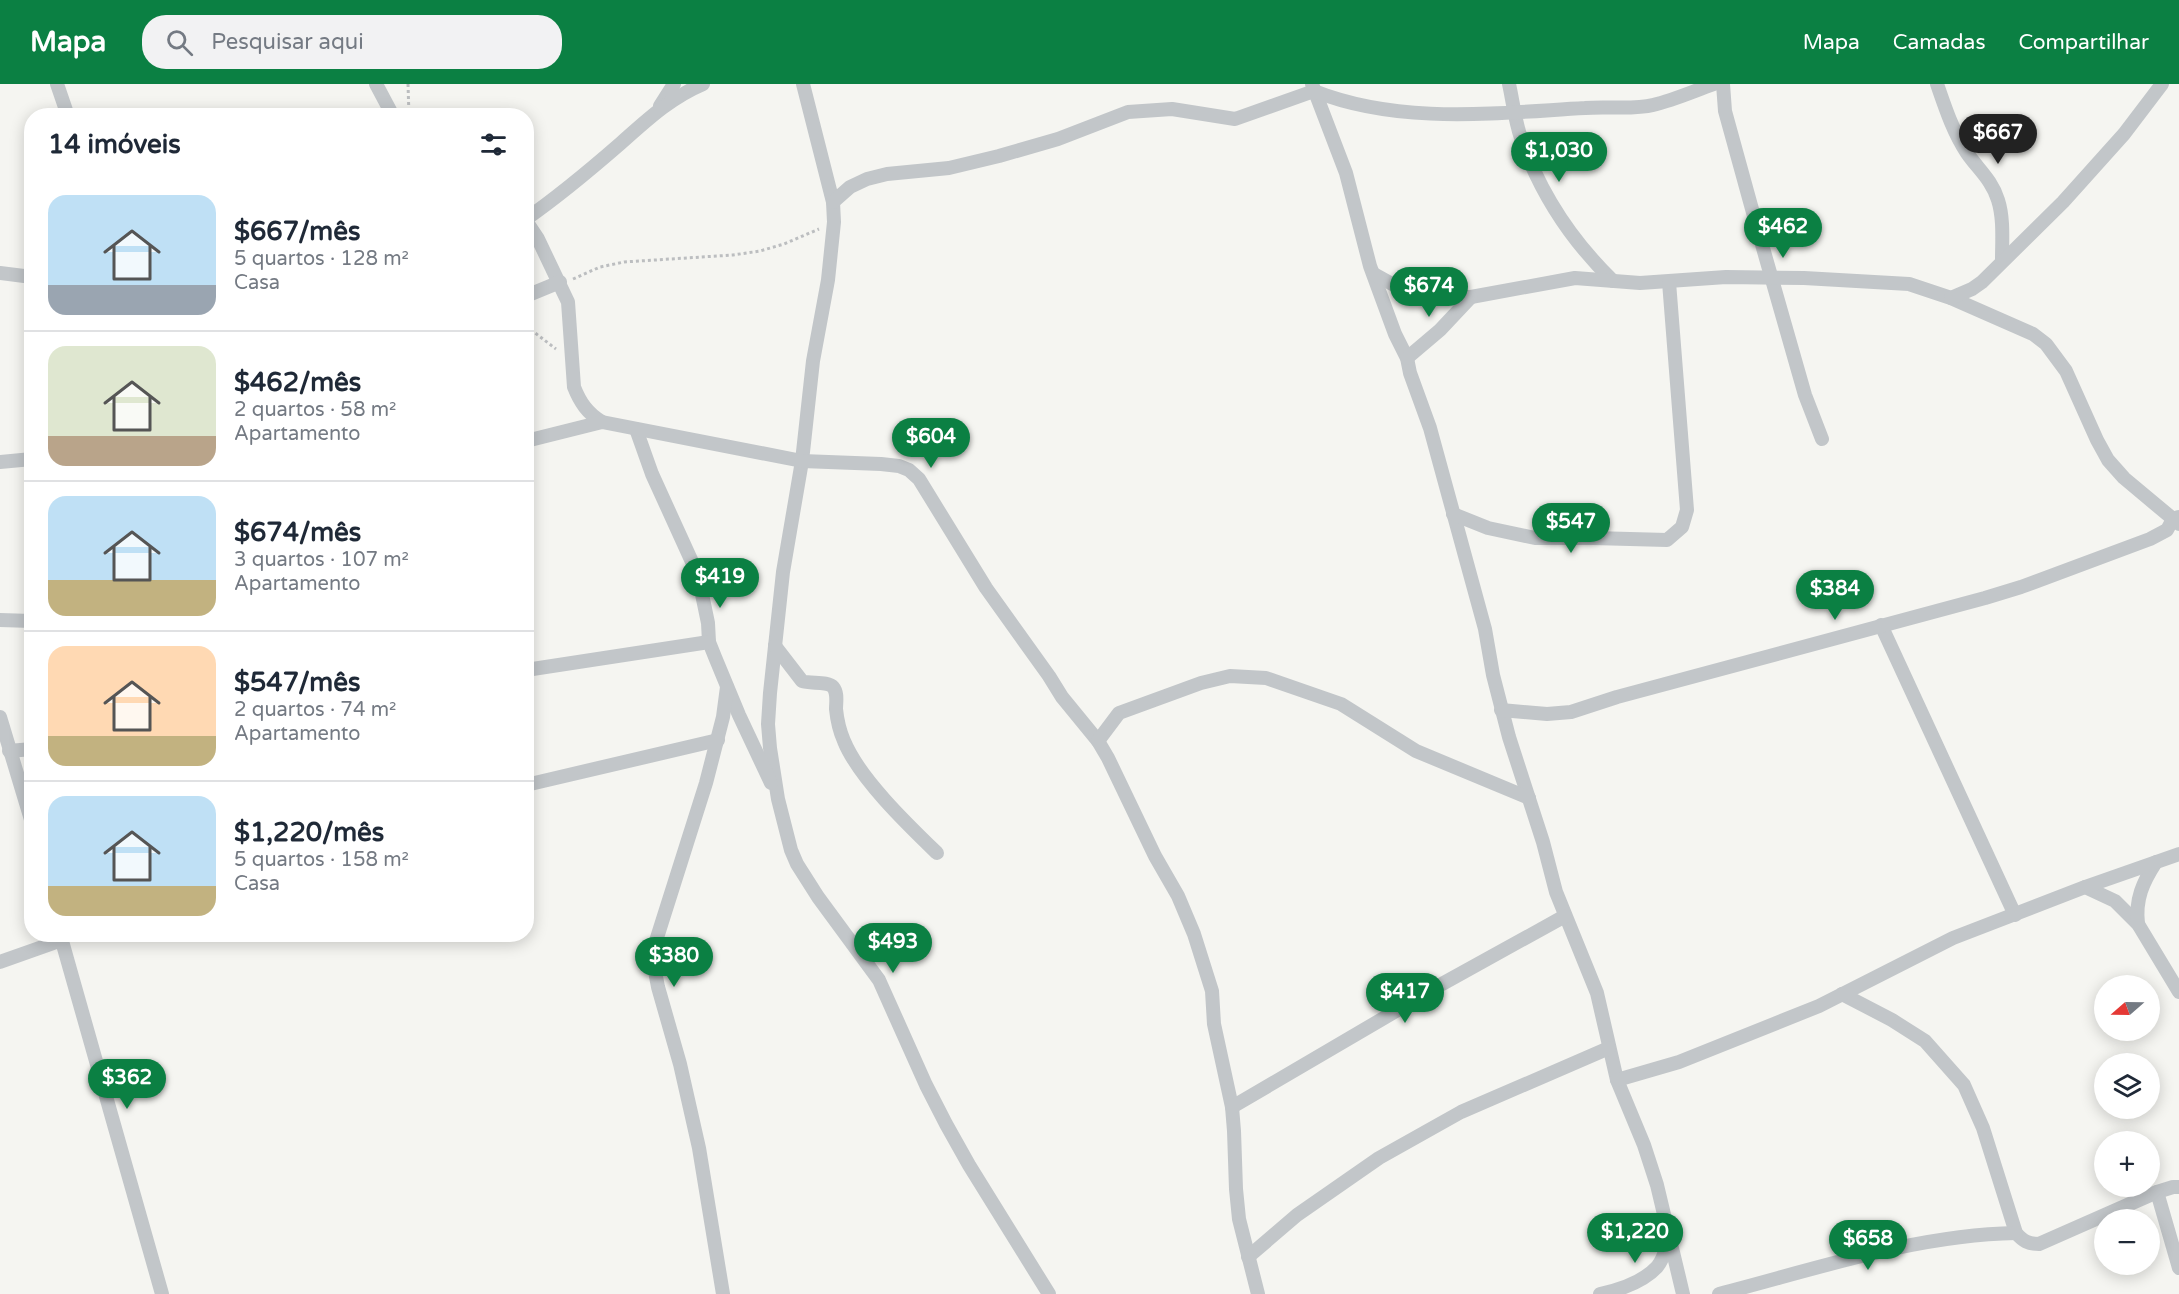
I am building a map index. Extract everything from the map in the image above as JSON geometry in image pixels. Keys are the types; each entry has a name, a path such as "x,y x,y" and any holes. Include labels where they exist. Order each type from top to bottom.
{"street":[{"path":"57,84 64,108"},
{"path":"376,84 389,108"},
{"path":"657,110 674,84"},
{"path":"534,214 555,199 657,110 685,92 703,84"},
{"path":"803,84 833,202 834,222 828,280 813,361 802,461 783,572 775,646 768,724 778,798 791,850 797,864 818,897 879,980 946,1124 1049,1294"},
{"path":"1509,84 1526,150 1567,230 1613,280"},
{"path":"833,202 850,187 867,179 887,174 949,168 999,156 1058,140 1128,112 1172,109 1235,119 1313,87 1338,100 1407,113 1515,112 1651,106 1714,84"},
{"path":"1723,84 1725,111 1805,395 1822,439"},
{"path":"1937,84 1948,116 1967,152 1991,181 2002,216 2002,260"},
{"path":"1951,298 1982,282 2063,202 2124,134 2162,84"},
{"path":"1313,87 1347,173 1370,266 1395,334 1407,357 1410,373 1430,428 1485,629 1501,710 1565,916 1597,993 1617,1080 1651,1165 1671,1235 1683,1294"},
{"path":"534,235 560,282 568,302 574,387 578,398 589,412 602,422"},
{"path":"0,273 24,276"},
{"path":"1374,273 1392,284 1426,296 1471,297 1566,279 1592,278 1669,282 1726,277 1773,277 1909,284 1951,298 2033,334 2046,344 2066,371 2108,460 2124,478 2177,520 2167,530 2150,539 2021,587 1617,697 1570,712 1547,714 1501,710"},
{"path":"534,293 560,282"},
{"path":"1454,514 1488,528 1535,538 1667,540 1682,527 1688,510 1669,282"},
{"path":"1407,357 1440,330 1471,297"},
{"path":"534,439 602,422 802,461 899,466 909,470 919,479 986,588 1062,697 1098,741 1155,856 1178,896 1204,961 1212,991 1214,1024 1232,1107 1239,1219 1257,1294"},
{"path":"636,429 652,474 698,575 708,623 709,642 778,798"},
{"path":"0,462 24,460"},
{"path":"0,620 24,621"},
{"path":"1881,625 2015,915"},
{"path":"534,669 709,642"},
{"path":"775,646 802,681 829,685 834,688 837,696 836,711 844,740 857,765 906,824 937,854"},
{"path":"1098,741 1119,714 1201,683 1230,676 1266,678 1341,704 1416,751 1529,798"},
{"path":"723,1294 699,1148 653,961 655,944 718,740 727,687"},
{"path":"0,717 24,798"},
{"path":"534,783 718,740"},
{"path":"9,751 24,750"},
{"path":"1617,1080 1678,1062 1820,1006 1953,938 2085,887 2179,854"},
{"path":"2138,924 2137,903 2141,887 2156,862"},
{"path":"2085,887 2115,901 2138,924 2179,992"},
{"path":"1232,1107 1442,984 1565,916"},
{"path":"0,962 49,942"},
{"path":"62,942 162,1294"},
{"path":"1842,994 1892,1020 1925,1041 1964,1085 1983,1128 2016,1233 2022,1240 2029,1244 2039,1244 2146,1197"},
{"path":"1248,1257 1297,1215 1379,1158 1461,1112 1609,1048"},
{"path":"2160,1191 2173,1186 2179,1187"},
{"path":"2158,1197 2179,1268"},
{"path":"1719,1294 1890,1249 1977,1234 2016,1233"},
{"path":"1600,1294 1617,1290 1647,1276 1658,1266 1671,1235"}],"path":[{"path":"408,84 409,108"},
{"path":"560,282 624,261 721,256 760,251 784,244 834,222"},
{"path":"534,332 572,361"}]}
